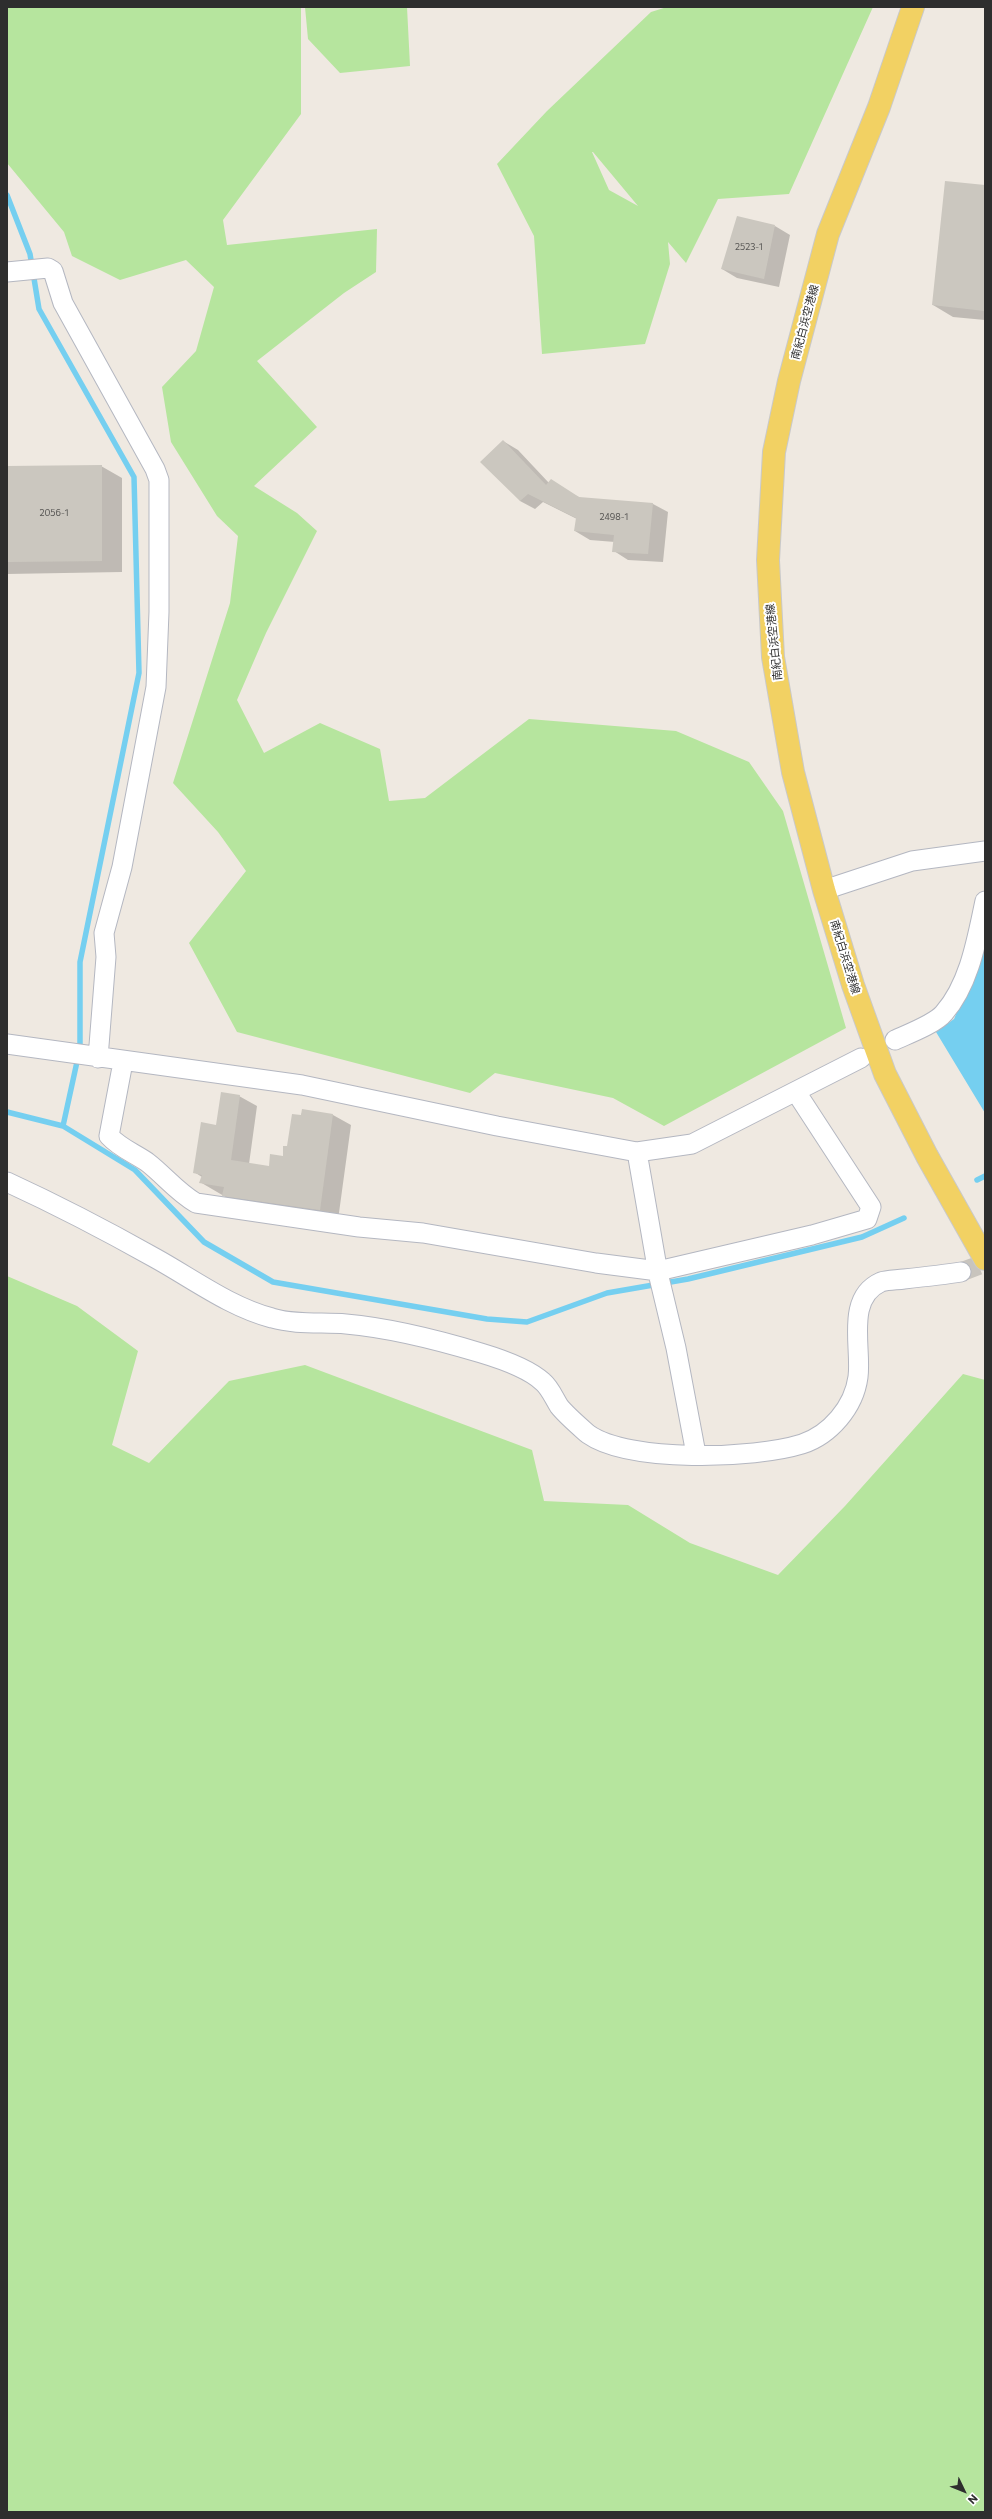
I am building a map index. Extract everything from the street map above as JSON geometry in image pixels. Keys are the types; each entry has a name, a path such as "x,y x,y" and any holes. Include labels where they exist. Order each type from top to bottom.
{"main road":[{"name":"南紀白浜空港線","path":"913,7 879,107 828,234 789,381 774,452 768,560 773,657 793,772 824,890 853,985 885,1074 927,1156 985,1259"}],"street":[{"path":"15,271 48,268 53,271 63,303 155,469 160,496 159,612 156,687 122,867 104,933 106,957 94,1058"},
{"path":"824,890 912,861 985,851"},
{"path":"895,1040 944,1014 960,989 977,940 985,901"},
{"path":"7,1044 94,1058 302,1085 496,1126 637,1152 692,1144 861,1058"},
{"path":"123,1062 109,1136 118,1146 147,1162 181,1195 196,1203 359,1227 423,1233 596,1263 658,1272 782,1242 867,1219 871,1208 796,1092"},
{"path":"637,1152 662,1293 676,1348 696,1454"},
{"path":"7,1182 154,1257 228,1301 272,1318 291,1321 346,1324 391,1331 480,1353 525,1371 544,1382 561,1409 589,1434 615,1447 642,1452 734,1454 777,1449 817,1439 833,1424 854,1394 858,1377 858,1321 860,1306 868,1292 881,1282 961,1272"}],"green space":[{"path":"7,7 301,7 301,114 223,220 227,245 377,229 376,272 344,293 257,361 317,427 254,486 297,513 317,531 266,633 237,700 264,753 320,723 380,749 389,801 425,798 529,719 676,731 749,762 783,811 846,1028 664,1126 613,1098 495,1073 470,1093 237,1032 189,943 246,871 218,832 173,783 230,603 238,536 217,516 171,442 162,387 196,351 214,287 186,260 120,280 72,256 64,232 7,163"},
{"path":"305,7 407,7 410,66 340,73 308,39"},
{"path":"667,7 873,7 789,194 718,199 686,263 668,242 670,264 645,344 542,354 534,236 497,164 547,111 651,12","holes":["593,152 638,206 609,190"]},
{"path":"7,1276 77,1306 138,1351 112,1445 149,1463 229,1381 305,1365 532,1450 544,1501 628,1505 690,1543 778,1575 845,1506 963,1374 985,1380 985,2512 7,2512"}],"water":[{"path":"985,946 985,1113 936,1032 954,1019"}],"building":[{"path":"945,181 985,185 985,311 932,305"},
{"path":"737,216 775,225 764,279 721,269"},
{"path":"503,440 546,485 551,479 579,497 653,503 648,554 612,552 614,535 574,531 576,518 528,494 520,501 480,462"},
{"path":"102,465 102,561 7,562 7,466"},
{"path":"221,1092 240,1095 231,1160 269,1166 270,1154 283,1156 283,1146 287,1146 292,1114 301,1115 302,1109 333,1114 320,1210 222,1196 224,1187 199,1183 202,1175 193,1173 201,1122 216,1125"}],"waterway":[{"path":"7,195 30,254 39,309 134,477 139,673 80,962 80,1048 63,1126 135,1170 204,1242 273,1282 487,1319 527,1322 607,1293 688,1279 862,1237 904,1218"},
{"path":"7,1112 63,1126"},
{"path":"977,1180 985,1176"}],"tunnel":[{"path":"961,1272 985,1263"}]}
